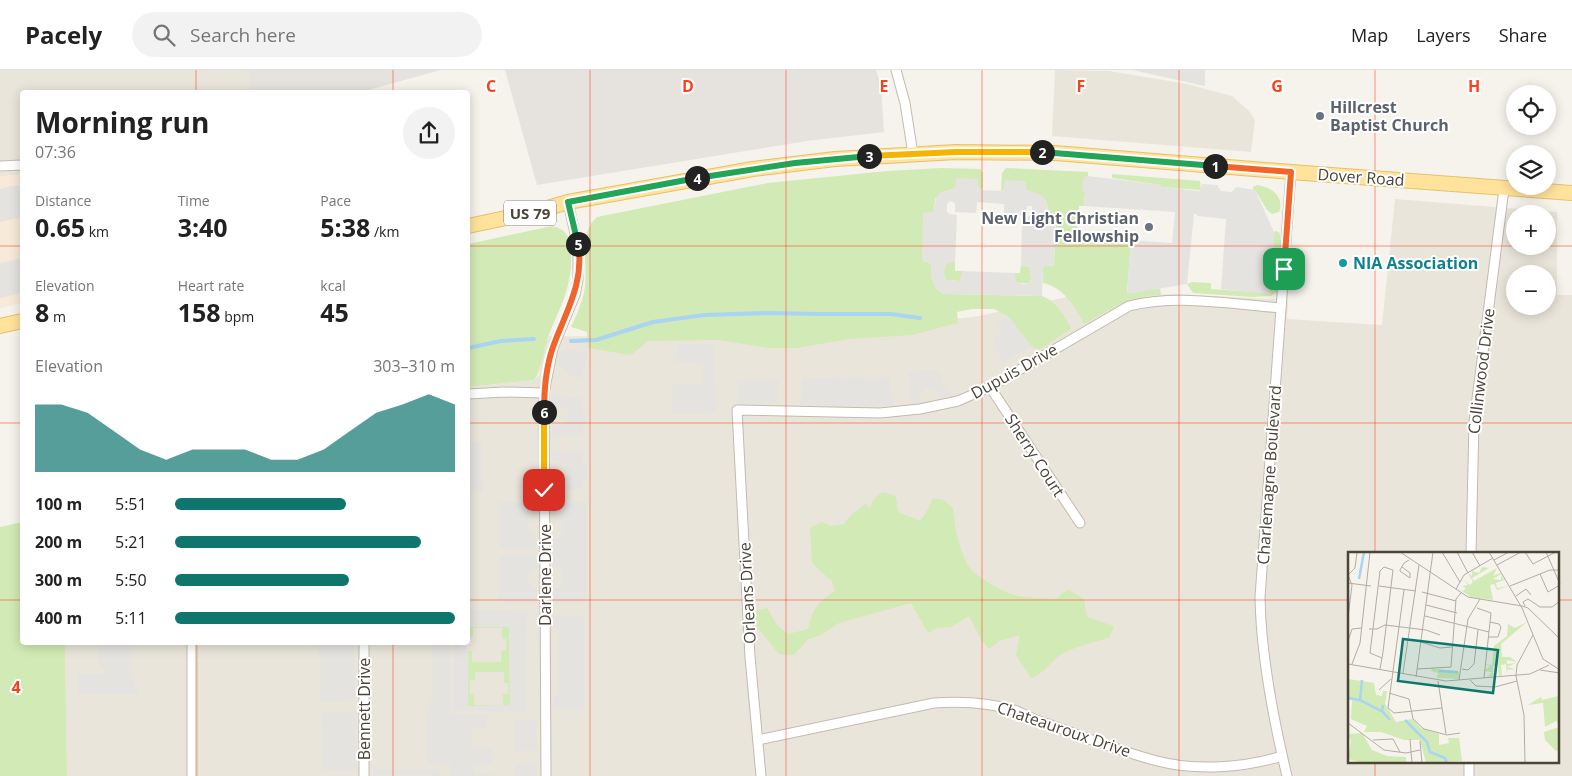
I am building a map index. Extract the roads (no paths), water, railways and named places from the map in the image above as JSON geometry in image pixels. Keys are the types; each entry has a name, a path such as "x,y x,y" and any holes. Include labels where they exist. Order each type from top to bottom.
{"main road":[{"name":"Dover Road","path":"470,226 534,212 568,202 762,168 835,159 913,154 1055,152 1572,193"},
{"path":"0,326 20,321"}],"street":[{"path":"896,70 905,103 913,154"},
{"path":"0,166 20,164"},
{"name":"Charlemagne Boulevard","path":"1287,776 1265,664 1260,624 1260,597 1291,172"},
{"name":"Collinwood Drive","path":"1471,552 1474,422 1504,189"},
{"name":"Darlene Drive","path":"546,776 544,393 553,348 575,294 578,280 578,247 568,202"},
{"name":"Dupuis Drive","path":"737,410 880,414 920,409 958,401 990,387 1129,306 1144,302 1170,300 1281,308"},
{"name":"Sherry Court","path":"990,387 1080,523"},
{"path":"470,394 544,393"},
{"name":"Orleans Drive","path":"737,410 750,657 761,776"},
{"path":"192,645 192,776"},
{"name":"Bennett Drive","path":"364,645 364,776"},
{"name":"Chateauroux Drive","path":"758,740 934,704 960,701 990,704 1017,712 1040,722 1159,762 1189,766 1223,766 1268,760 1282,756"}],"waterway":[{"path":"571,341 596,340 653,322 704,315 768,313 891,314 920,318"},
{"path":"470,348 501,341 534,339"}],"place":[{"name":"Hillcrest Baptist Church","path":"1320,116"},
{"name":"New Light Christian Fellowship","path":"1149,227"},
{"name":"NIA Association","path":"1343,263"}]}
